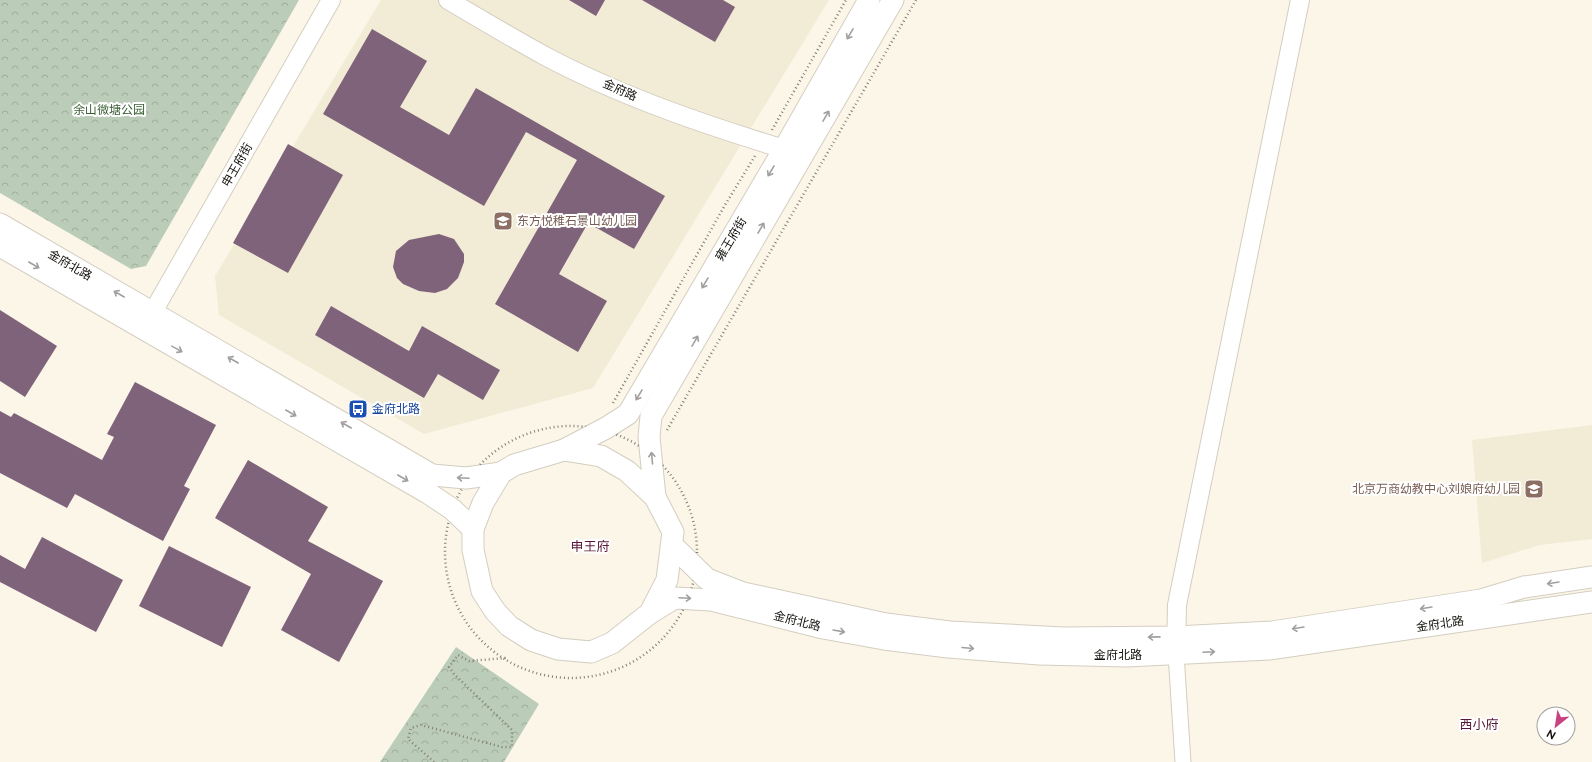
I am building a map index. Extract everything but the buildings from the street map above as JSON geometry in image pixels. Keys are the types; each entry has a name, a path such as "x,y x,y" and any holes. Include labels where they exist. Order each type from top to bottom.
{"main road":[{"name":"雍王府街","path":"655,497 653,452 649,437 651,416 794,152 869,0"},
{"name":"雍王府街","path":"564,450 596,426 628,414 794,152 893,0"},
{"name":"金府北路","path":"0,224 148,321 422,489 452,509 472,529 474,558 482,592 495,611 509,626 531,640 558,649 591,652 612,643 650,613 675,598 689,598 711,600 823,628 884,639 948,647 1039,654 1127,656 1176,645 1481,600 1524,587 1592,577"},
{"name":"金府北路","path":"0,246 148,321 432,475 466,478 501,473"},
{"path":"472,529 482,503 501,473 514,465 564,450 601,456 627,472 655,497 673,532 667,580 650,613"},
{"name":"金府北路","path":"672,545 697,572 707,579 743,593 886,624 950,632 1269,649 1592,602"}],"street":[{"name":"申王府街","path":"148,321 331,0"},
{"name":"金府路","path":"448,0 546,56 652,104 794,152"},
{"path":"1182,762 1176,645 1177,605 1300,0"}],"path":[{"name":"雍王府街","path":"612,404 725,205 748,166 764,143 846,0"},
{"path":"666,431 916,0"},
{"path":"566,424 596,426 628,439 653,452 671,478 697,534 697,572 689,598 672,632 646,658 613,675 573,679 529,672 498,653 462,617 444,569 445,533 452,509 466,478 481,459 520,434 566,424"},
{"path":"434,762 408,739 411,728 421,725 502,747 512,747 512,730 454,674 449,667 458,655 469,661 506,658"}],"shaded area":[{"path":"381,0 829,0 593,388 424,434 219,315 215,276"},
{"name":"北京万商幼教中心刘娘府幼儿园","path":"1592,425 1592,539 1540,545 1482,563 1472,440"}],"green space":[{"name":"余山微塘公园","path":"0,0 299,0 146,266 131,269 0,193"},
{"path":"456,647 539,704 504,762 380,762"}],"place":[{"name":"东方悦稚石景山幼儿园","path":"503,221"},
{"name":"金府北路","path":"358,409"},
{"name":"北京万商幼教中心刘娘府幼儿园","path":"1534,489"}],"district":[{"name":"申王府","path":"590,546"},
{"name":"西小府","path":"1479,724"}]}
